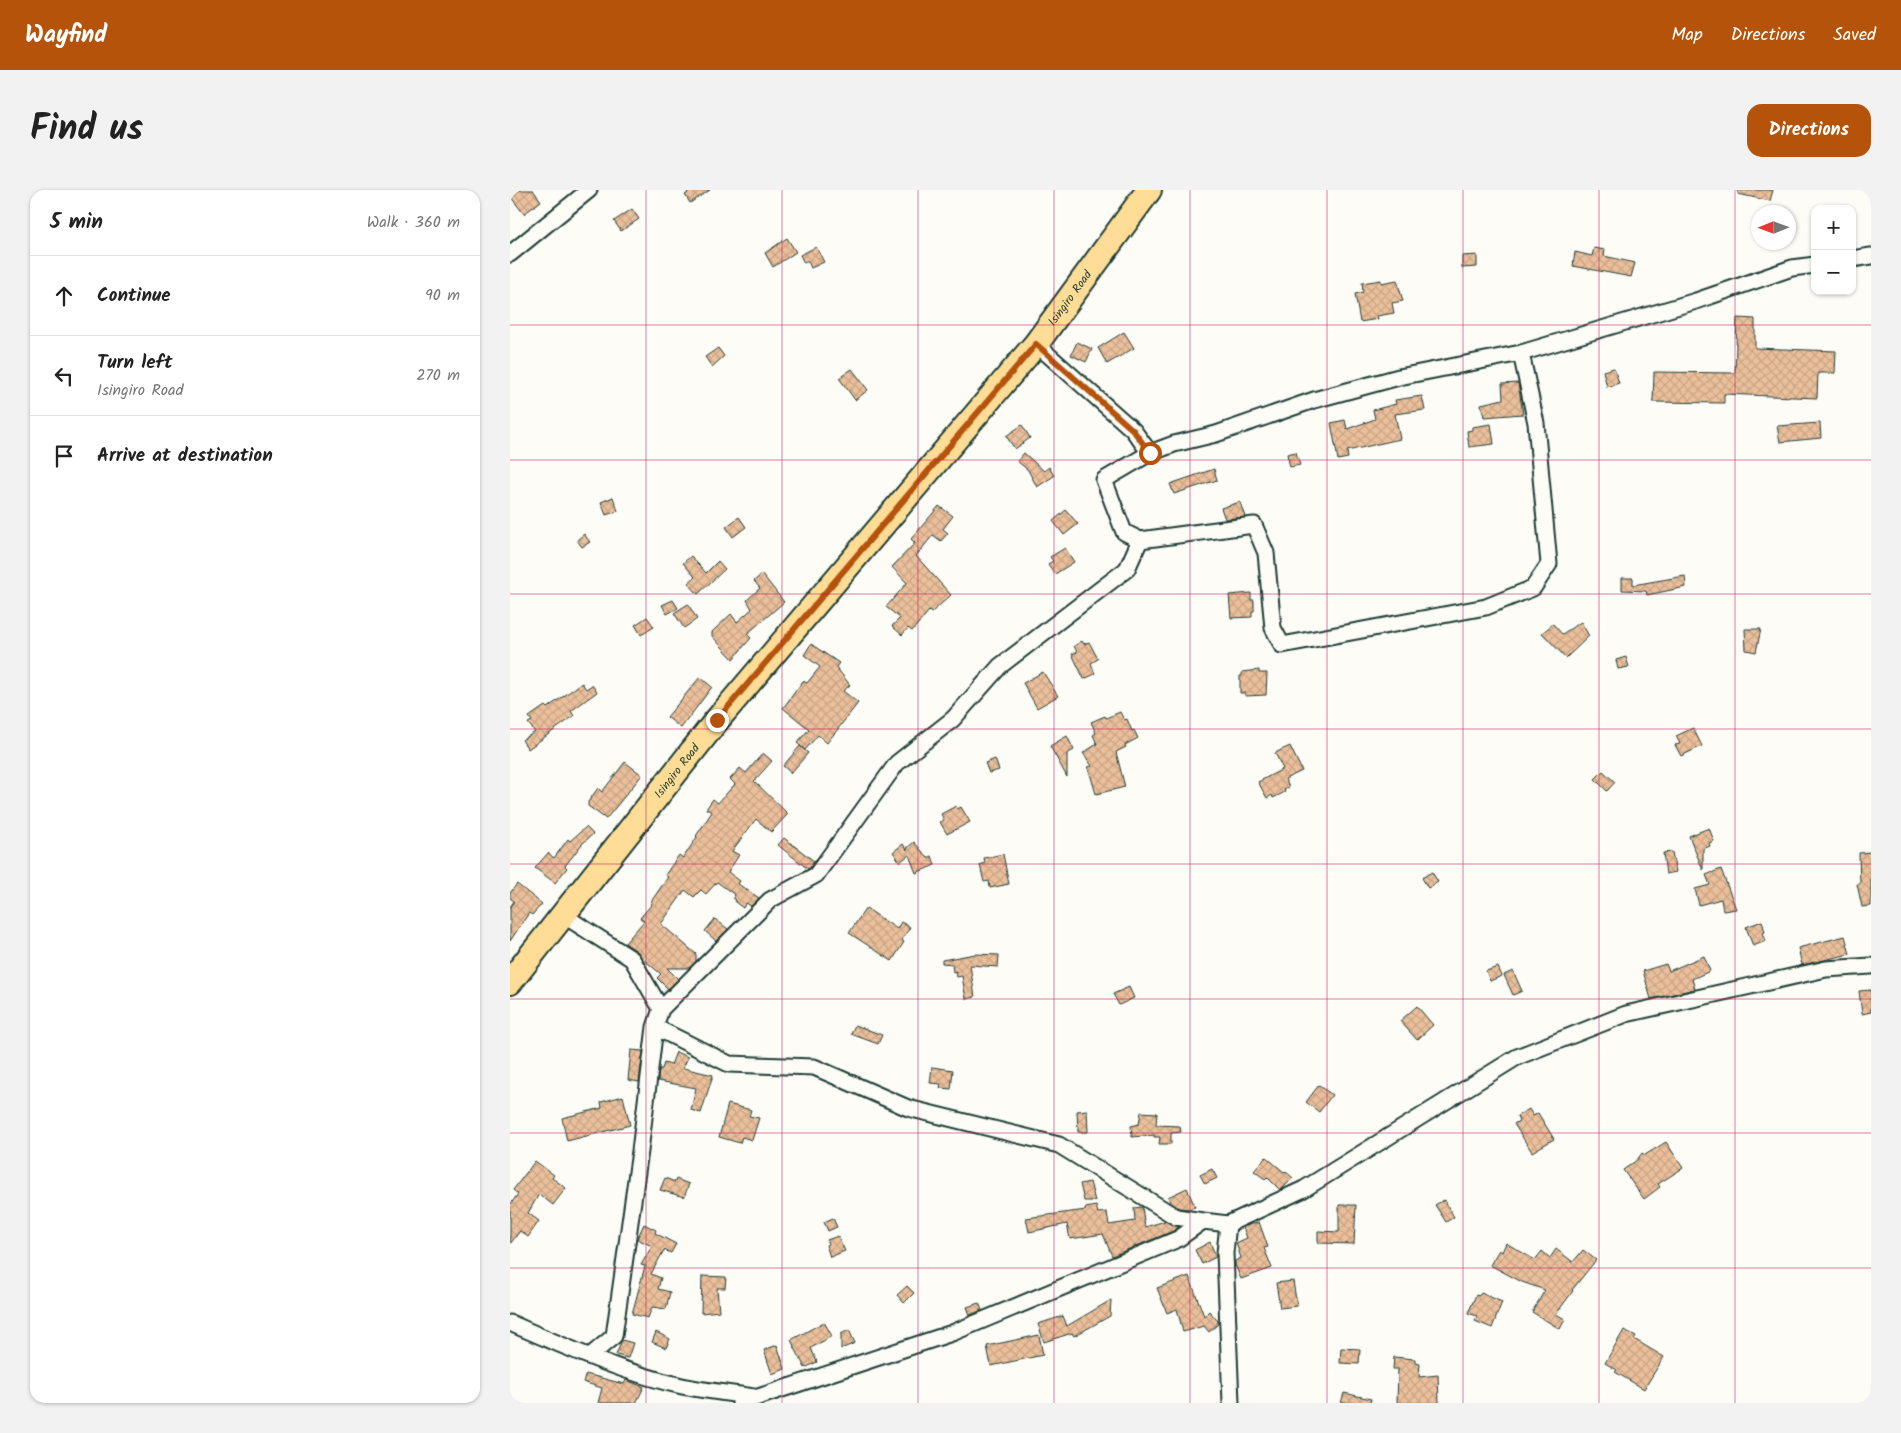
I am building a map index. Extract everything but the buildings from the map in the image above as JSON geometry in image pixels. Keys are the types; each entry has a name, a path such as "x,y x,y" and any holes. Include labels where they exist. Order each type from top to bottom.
{"main road":[{"name":"Isingiro Road","path":"510,982 717,720 1036,344 1149,190"}],"street":[{"path":"510,254 589,190"},
{"path":"1856,258 1871,256"},
{"path":"1521,353 1536,423 1549,564 1533,588 1486,607 1282,645 1273,628 1266,553 1254,525 1140,540 1124,532 1104,480 1150,453 1174,444 1216,434 1314,400 1399,377 1521,353 1696,301 1792,268 1811,266"},
{"path":"1036,344 1133,430 1150,453"},
{"path":"590,1356 614,1336 655,1027 661,1009 770,900 816,875 897,762 953,719 1000,666 1127,569 1140,540"},
{"path":"563,915 632,959 661,1009"},
{"path":"655,1027 729,1064 814,1067 908,1108 1059,1145 1176,1217 1228,1224 1304,1188 1517,1057 1626,1014 1826,969 1871,966"},
{"path":"740,1403 761,1398 952,1333 1178,1239 1203,1220"},
{"path":"1228,1224 1225,1254 1231,1403"},
{"path":"510,1323 590,1356 640,1374 682,1386 761,1398"}],"route":[{"path":"717,720 1036,344 1133,430 1150,453"}]}
